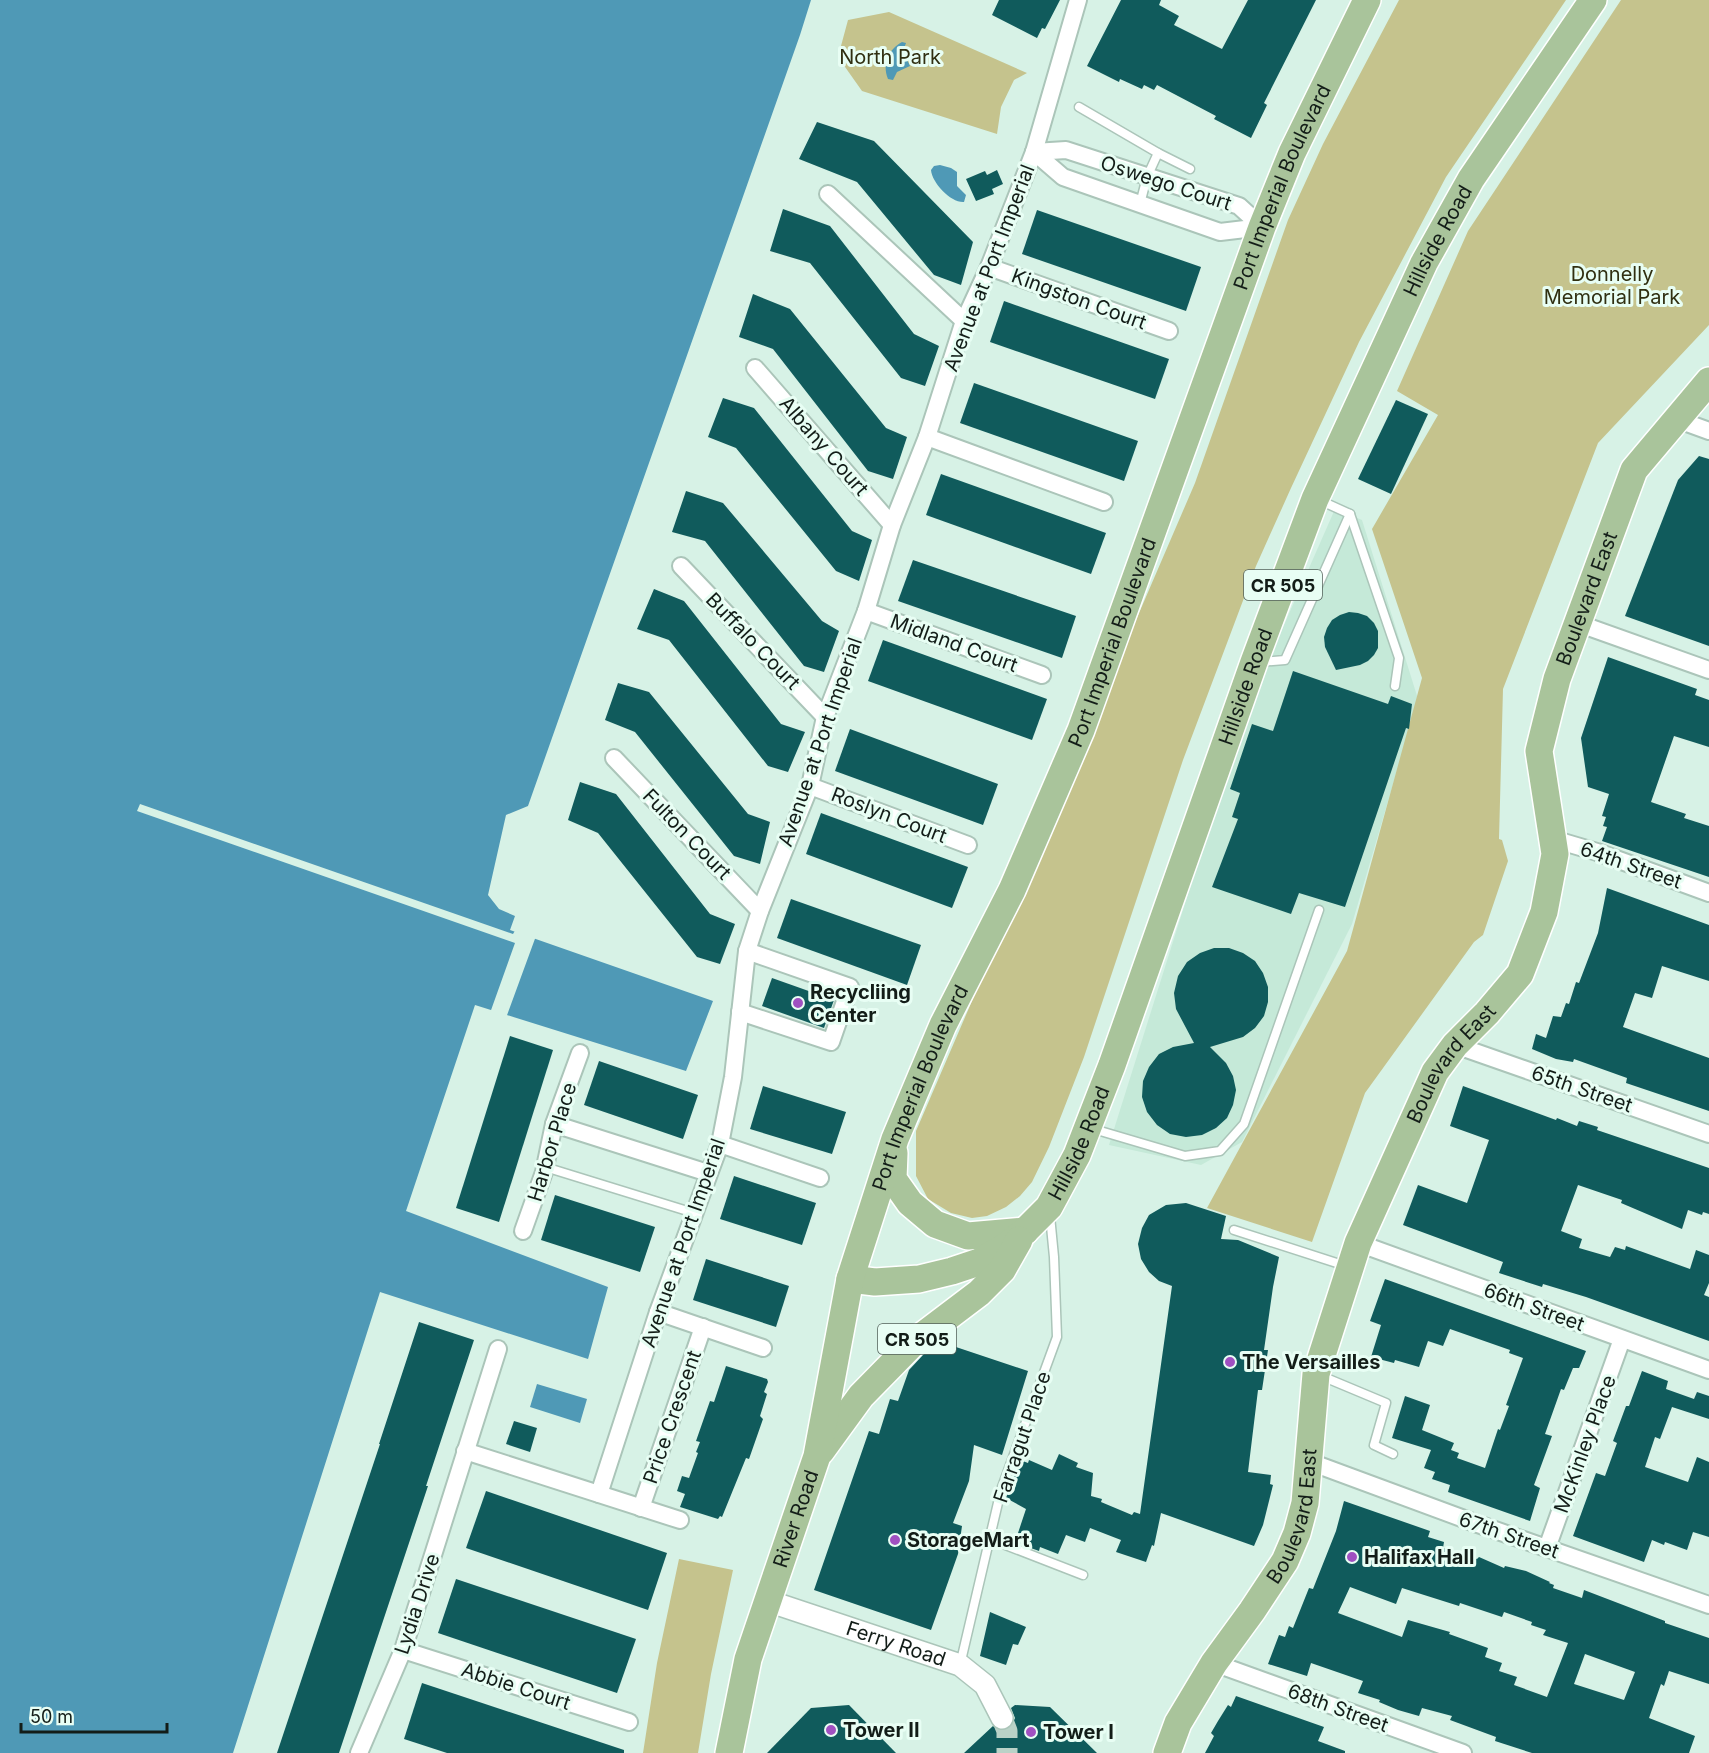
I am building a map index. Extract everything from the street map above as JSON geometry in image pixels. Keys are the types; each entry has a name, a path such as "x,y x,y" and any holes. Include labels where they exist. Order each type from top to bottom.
{"main road":[{"name":"Port Imperial Boulevard","path":"850,1279 895,1139 943,1025 1012,890 1081,730 1262,227 1297,143 1367,0"},
{"name":"Hillside Road","path":"1024,1231 1049,1207 1077,1155 1112,1065 1254,662 1315,499 1424,263 1471,179 1593,0"},
{"name":"Boulevard East","path":"1167,1753 1178,1723 1214,1663 1285,1561 1297,1533 1305,1503 1310,1462 1316,1374 1354,1255 1435,1072 1455,1045 1520,974 1544,912 1555,854 1539,751 1557,679 1634,470 1709,381"},
{"path":"895,1139 893,1179 910,1203 935,1224 968,1236 1024,1231"},
{"name":"CR 505","path":"850,1279 875,1282 919,1279 952,1271 979,1262 1006,1246 1024,1231"},
{"name":"CR 505","path":"817,1456 861,1396 913,1343 979,1293 1002,1270 1024,1231"},
{"name":"River Road","path":"729,1753 748,1659 817,1456 850,1279"}],"street":[{"name":"Avenue at Port Imperial","path":"599,1494 658,1312 720,1144 732,1077 747,951 760,911 810,786 825,717 866,611 892,525 927,437 964,321 1034,152 1078,0"},
{"name":"Oswego Court","path":"1034,152 1066,150 1239,206 1262,227"},
{"name":"Oswego Court","path":"1034,152 1063,177 1221,231 1262,227"},
{"path":"828,194 964,321"},
{"name":"Kingston Court","path":"988,267 1169,331"},
{"name":"Albany Court","path":"755,368 892,525"},
{"path":"1676,419 1709,431"},
{"path":"927,437 1104,502"},
{"name":"Buffalo Court","path":"681,566 825,717"},
{"name":"Midland Court","path":"866,611 1042,675"},
{"path":"1577,623 1709,670"},
{"name":"Fulton Court","path":"614,758 760,911"},
{"name":"Roslyn Court","path":"810,786 968,845"},
{"name":"64th Street","path":"1553,839 1597,852 1709,893"},
{"path":"740,1012 831,1042 850,987 747,951"},
{"name":"65th Street","path":"1455,1045 1709,1134"},
{"name":"Harbor Place","path":"524,1231 545,1167 554,1124 580,1053"},
{"path":"554,1124 708,1173"},
{"path":"720,1144 820,1178"},
{"name":"66th Street","path":"1354,1255 1622,1339 1709,1370"},
{"name":"Price Crescent","path":"658,1312 763,1348"},
{"name":"Price Crescent","path":"641,1508 703,1327"},
{"name":"McKinley Place","path":"1547,1548 1622,1339"},
{"name":"Lydia Drive","path":"359,1753 403,1650 498,1349"},
{"path":"465,1451 680,1520"},
{"name":"67th Street","path":"1310,1462 1709,1605"},
{"name":"Ferry Road","path":"768,1601 960,1665 985,1685 1002,1718"},
{"name":"Abbie Court","path":"403,1650 629,1722"},
{"name":"68th Street","path":"1214,1663 1463,1753"}],"lane":[{"path":"1079,107 1190,169"},
{"path":"1140,204 1147,177 1158,153"},
{"path":"1315,499 1350,514 1399,658 1395,686"},
{"path":"1254,662 1285,660 1350,514"},
{"path":"1087,1127 1185,1156 1220,1151 1244,1124 1319,910"},
{"path":"545,1167 694,1213"},
{"name":"Farragut Place","path":"960,1665 1002,1490 1057,1336 1054,1257 1049,1207"},
{"path":"1234,1230 1354,1255"},
{"path":"1316,1374 1386,1403 1374,1445 1393,1454"},
{"path":"990,1539 1083,1575"}],"shaded area":[{"path":"1335,509 1362,520 1418,699 1352,924 1242,1142 1201,1165 1109,1145 1244,716"}],"green space":[{"path":"1399,0 1566,0 1446,177 1359,342 1291,488 1256,566 1183,760 1084,1057 1049,1147 1032,1182 1006,1207 987,1216 972,1218 951,1213 928,1199 916,1176 916,1131 1195,483 1288,220 1323,144"},
{"name":"Donnelly Memorial Park","path":"1621,0 1709,0 1709,325 1598,443 1503,689 1499,839 1502,840 1508,861 1483,935 1474,942 1365,1093 1312,1242 1207,1208 1347,951 1422,678 1372,529 1438,415 1397,391 1468,231"},
{"name":"North Park","path":"889,12 1027,73 1014,80 1001,107 997,134 862,91 838,57 848,20"},
{"path":"679,1559 733,1570 711,1674 698,1753 643,1753 657,1663"}],"water":[{"path":"0,0 811,0 528,806 506,815 488,895 499,909 515,916 510,930 713,1001 686,1071 475,1005 406,1211 608,1287 588,1359 380,1292 233,1753 0,1753"},
{"path":"902,42 906,43 903,51 910,66 897,72 893,80 888,79 886,62 893,49"},
{"path":"940,165 957,172 957,186 966,195 964,202 948,196 935,181 931,170 934,166"},
{"path":"537,1384 587,1399 580,1423 530,1407"}],"pier":[{"path":"140,804 513,934 516,929 536,936 506,1018 490,1013 515,943 137,811"}],"building":[{"path":"999,0 1060,0 1045,29 1042,28 1037,38 992,15"},
{"path":"1121,0 1161,0 1159,5 1179,16 1174,25 1222,49 1248,0 1316,0 1264,103 1267,105 1251,138 1214,119 1216,116 1157,85 1154,90 1144,85 1142,89 1120,79 1119,82 1087,66"},
{"path":"817,122 874,141 973,242 961,285 934,275 857,182 799,159"},
{"path":"997,170 1003,184 992,189 994,194 976,201 966,179 985,171 987,175"},
{"path":"783,209 830,226 914,334 939,346 925,386 901,378 810,263 770,251"},
{"path":"1037,210 1201,267 1186,311 1022,254"},
{"path":"753,294 790,309 886,428 907,437 893,479 868,471 773,349 739,337"},
{"path":"1004,301 1169,359 1155,399 990,342"},
{"path":"974,383 1138,441 1124,481 960,423"},
{"path":"723,398 754,408 852,531 872,540 859,581 836,571 736,448 708,437"},
{"path":"1396,400 1428,414 1391,494 1358,479"},
{"path":"1699,456 1709,459 1709,646 1625,616 1678,480"},
{"path":"941,474 1106,533 1091,574 926,515"},
{"path":"686,491 723,503 822,621 839,631 824,672 804,666 705,541 672,532"},
{"path":"913,560 1076,616 1062,658 898,601"},
{"path":"654,589 684,601 781,724 805,732 788,772 768,766 669,640 637,629"},
{"path":"1349,612 1367,616 1374,623 1378,631 1378,648 1368,661 1336,670 1325,647 1324,637 1332,620"},
{"path":"883,640 1047,699 1032,740 868,681"},
{"path":"1608,657 1697,689 1695,695 1709,700 1709,747 1674,736 1651,802 1686,814 1684,818 1709,826 1709,877 1602,841 1607,827 1603,826 1606,817 1602,816 1609,794 1588,787 1581,738"},
{"path":"1293,671 1388,704 1391,696 1412,704 1409,729 1406,728 1345,907 1299,893 1291,914 1212,887 1238,819 1232,817 1240,793 1230,789 1252,724 1273,731"},
{"path":"618,683 649,692 748,814 770,822 760,864 734,856 635,732 605,720"},
{"path":"850,729 998,784 983,825 835,771"},
{"path":"580,782 616,794 710,914 735,924 720,964 697,957 598,833 568,820"},
{"path":"821,813 968,867 952,908 806,854"},
{"path":"1607,888 1709,925 1709,981 1662,966 1652,998 1635,993 1623,1027 1709,1058 1709,1111 1626,1083 1627,1078 1574,1059 1573,1062 1556,1059 1532,1049 1536,1034 1546,1038 1553,1016 1561,1017 1566,1003 1569,1004 1576,982 1579,983 1598,933"},
{"path":"791,899 921,945 907,985 777,938"},
{"path":"1214,948 1229,948 1255,961 1268,987 1268,1002 1264,1016 1255,1028 1243,1037 1210,1047 1226,1063 1233,1076 1236,1090 1227,1118 1216,1128 1202,1135 1186,1137 1170,1134 1157,1125 1147,1112 1142,1097 1143,1081 1149,1067 1159,1054 1173,1047 1194,1043 1176,1009 1174,993 1178,976 1187,962 1200,953"},
{"name":"Recycliing Center","path":"772,978 834,1000 824,1028 762,1006"},
{"path":"510,1036 553,1050 499,1222 456,1208"},
{"path":"599,1061 698,1095 683,1139 584,1105"},
{"path":"763,1086 846,1112 832,1154 750,1129"},
{"path":"1463,1086 1556,1120 1557,1118 1577,1126 1579,1121 1598,1127 1597,1130 1709,1168 1709,1214 1703,1212 1702,1215 1688,1210 1682,1229 1621,1203 1622,1200 1578,1185 1561,1231 1582,1239 1579,1248 1610,1257 1615,1247 1625,1250 1626,1246 1690,1269 1696,1250 1709,1255 1709,1283 1704,1295 1709,1297 1709,1341 1586,1297 1543,1284 1542,1287 1499,1273 1503,1262 1403,1225 1418,1185 1467,1203 1489,1140 1450,1126"},
{"path":"734,1176 816,1203 802,1245 720,1219"},
{"path":"555,1195 655,1227 640,1272 541,1240"},
{"path":"1186,1203 1226,1216 1221,1239 1238,1240 1279,1257 1264,1350 1268,1350 1262,1390 1258,1390 1248,1472 1271,1475 1270,1484 1273,1485 1263,1525 1254,1546 1161,1513 1154,1546 1152,1545 1146,1562 1116,1552 1121,1540 1090,1528 1085,1542 1066,1535 1058,1554 1040,1547 1039,1551 1015,1542 1026,1509 1006,1498 1020,1460 1028,1463 1029,1460 1052,1470 1059,1454 1078,1463 1076,1467 1093,1473 1091,1496 1102,1499 1101,1502 1132,1515 1134,1512 1140,1514 1172,1286 1159,1281 1149,1272 1141,1259 1138,1244 1142,1228 1149,1215 1166,1205"},
{"path":"706,1259 789,1286 776,1327 693,1300"},
{"path":"1385,1279 1586,1351 1579,1368 1573,1368 1564,1390 1561,1389 1545,1434 1552,1436 1534,1485 1540,1488 1530,1521 1448,1492 1450,1485 1432,1479 1435,1472 1424,1468 1431,1450 1392,1438 1405,1396 1430,1405 1422,1430 1454,1443 1451,1450 1459,1453 1457,1458 1485,1468 1498,1429 1500,1430 1509,1406 1506,1405 1523,1358 1509,1353 1510,1350 1450,1329 1443,1346 1428,1341 1419,1367 1395,1360 1394,1363 1371,1357 1381,1325 1370,1321"},
{"path":"419,1322 474,1340 426,1486 428,1486 339,1753 277,1753 380,1444"},
{"name":"StorageMart","path":"941,1342 1028,1371 1002,1455 974,1445 969,1481 953,1523 962,1526 958,1554 931,1630 814,1590 869,1431 879,1434 890,1399 898,1401 909,1370 923,1355"},
{"path":"726,1366 767,1379 768,1382 760,1416 763,1419 749,1459 746,1458 722,1517 718,1519 680,1507 685,1494 677,1491 682,1476 689,1478 698,1453 696,1452 700,1442 696,1441 710,1401 714,1402"},
{"path":"1642,1371 1668,1381 1666,1389 1694,1399 1697,1392 1709,1396 1709,1419 1672,1407 1660,1439 1655,1437 1645,1467 1688,1482 1697,1457 1709,1462 1709,1537 1693,1532 1687,1550 1652,1540 1644,1562 1573,1536 1596,1473 1605,1476 1617,1443 1613,1441"},
{"path":"514,1421 537,1428 530,1452 506,1444"},
{"path":"486,1491 667,1553 648,1610 466,1548"},
{"path":"1344,1501 1430,1531 1428,1537 1444,1542 1443,1548 1477,1559 1479,1557 1504,1568 1505,1566 1526,1571 1550,1582 1554,1585 1553,1588 1582,1598 1584,1590 1709,1638 1709,1684 1669,1671 1664,1686 1661,1684 1649,1718 1695,1736 1689,1753 1532,1753 1495,1741 1496,1737 1450,1720 1452,1716 1422,1708 1419,1716 1398,1710 1379,1702 1380,1700 1358,1693 1363,1681 1311,1663 1307,1676 1268,1664 1279,1635 1285,1637 1289,1626 1293,1628 1309,1588 1313,1589 1336,1531","holes":["1350,1587 1396,1604 1402,1588 1459,1606 1460,1603 1502,1617 1504,1612 1532,1622 1531,1625 1546,1630 1543,1635 1568,1643 1547,1697 1514,1685 1517,1677 1499,1671 1502,1663 1485,1657 1488,1648 1449,1634 1450,1632 1408,1620 1402,1637 1338,1613","1585,1654 1635,1672 1624,1700 1574,1684"]},
{"path":"456,1579 636,1639 617,1693 438,1633"},
{"path":"990,1612 1026,1627 1018,1645 1013,1644 1006,1665 980,1656"},
{"path":"422,1683 624,1750 624,1753 447,1753 404,1739"},
{"path":"1236,1696 1324,1727 1318,1741 1345,1751 1345,1753 1205,1753 1214,1736 1211,1733 1228,1705 1231,1707"},
{"name":"Tower II","path":"849,1705 896,1753 767,1753 811,1708"},
{"name":"Tower I","path":"1015,1705 1050,1707 1097,1753 964,1753 993,1726 1002,1731 1012,1725 1015,1718 1011,1708"}],"tunnel":[{"path":"1002,1718 1007,1731 1007,1753"}],"place":[{"name":"Recycliing Center","path":"798,1003"},
{"name":"The Versailles","path":"1230,1362"},
{"name":"StorageMart","path":"895,1540"},
{"name":"Halifax Hall","path":"1352,1557"},
{"name":"Tower II","path":"831,1730"},
{"name":"Tower I","path":"1031,1732"}]}
